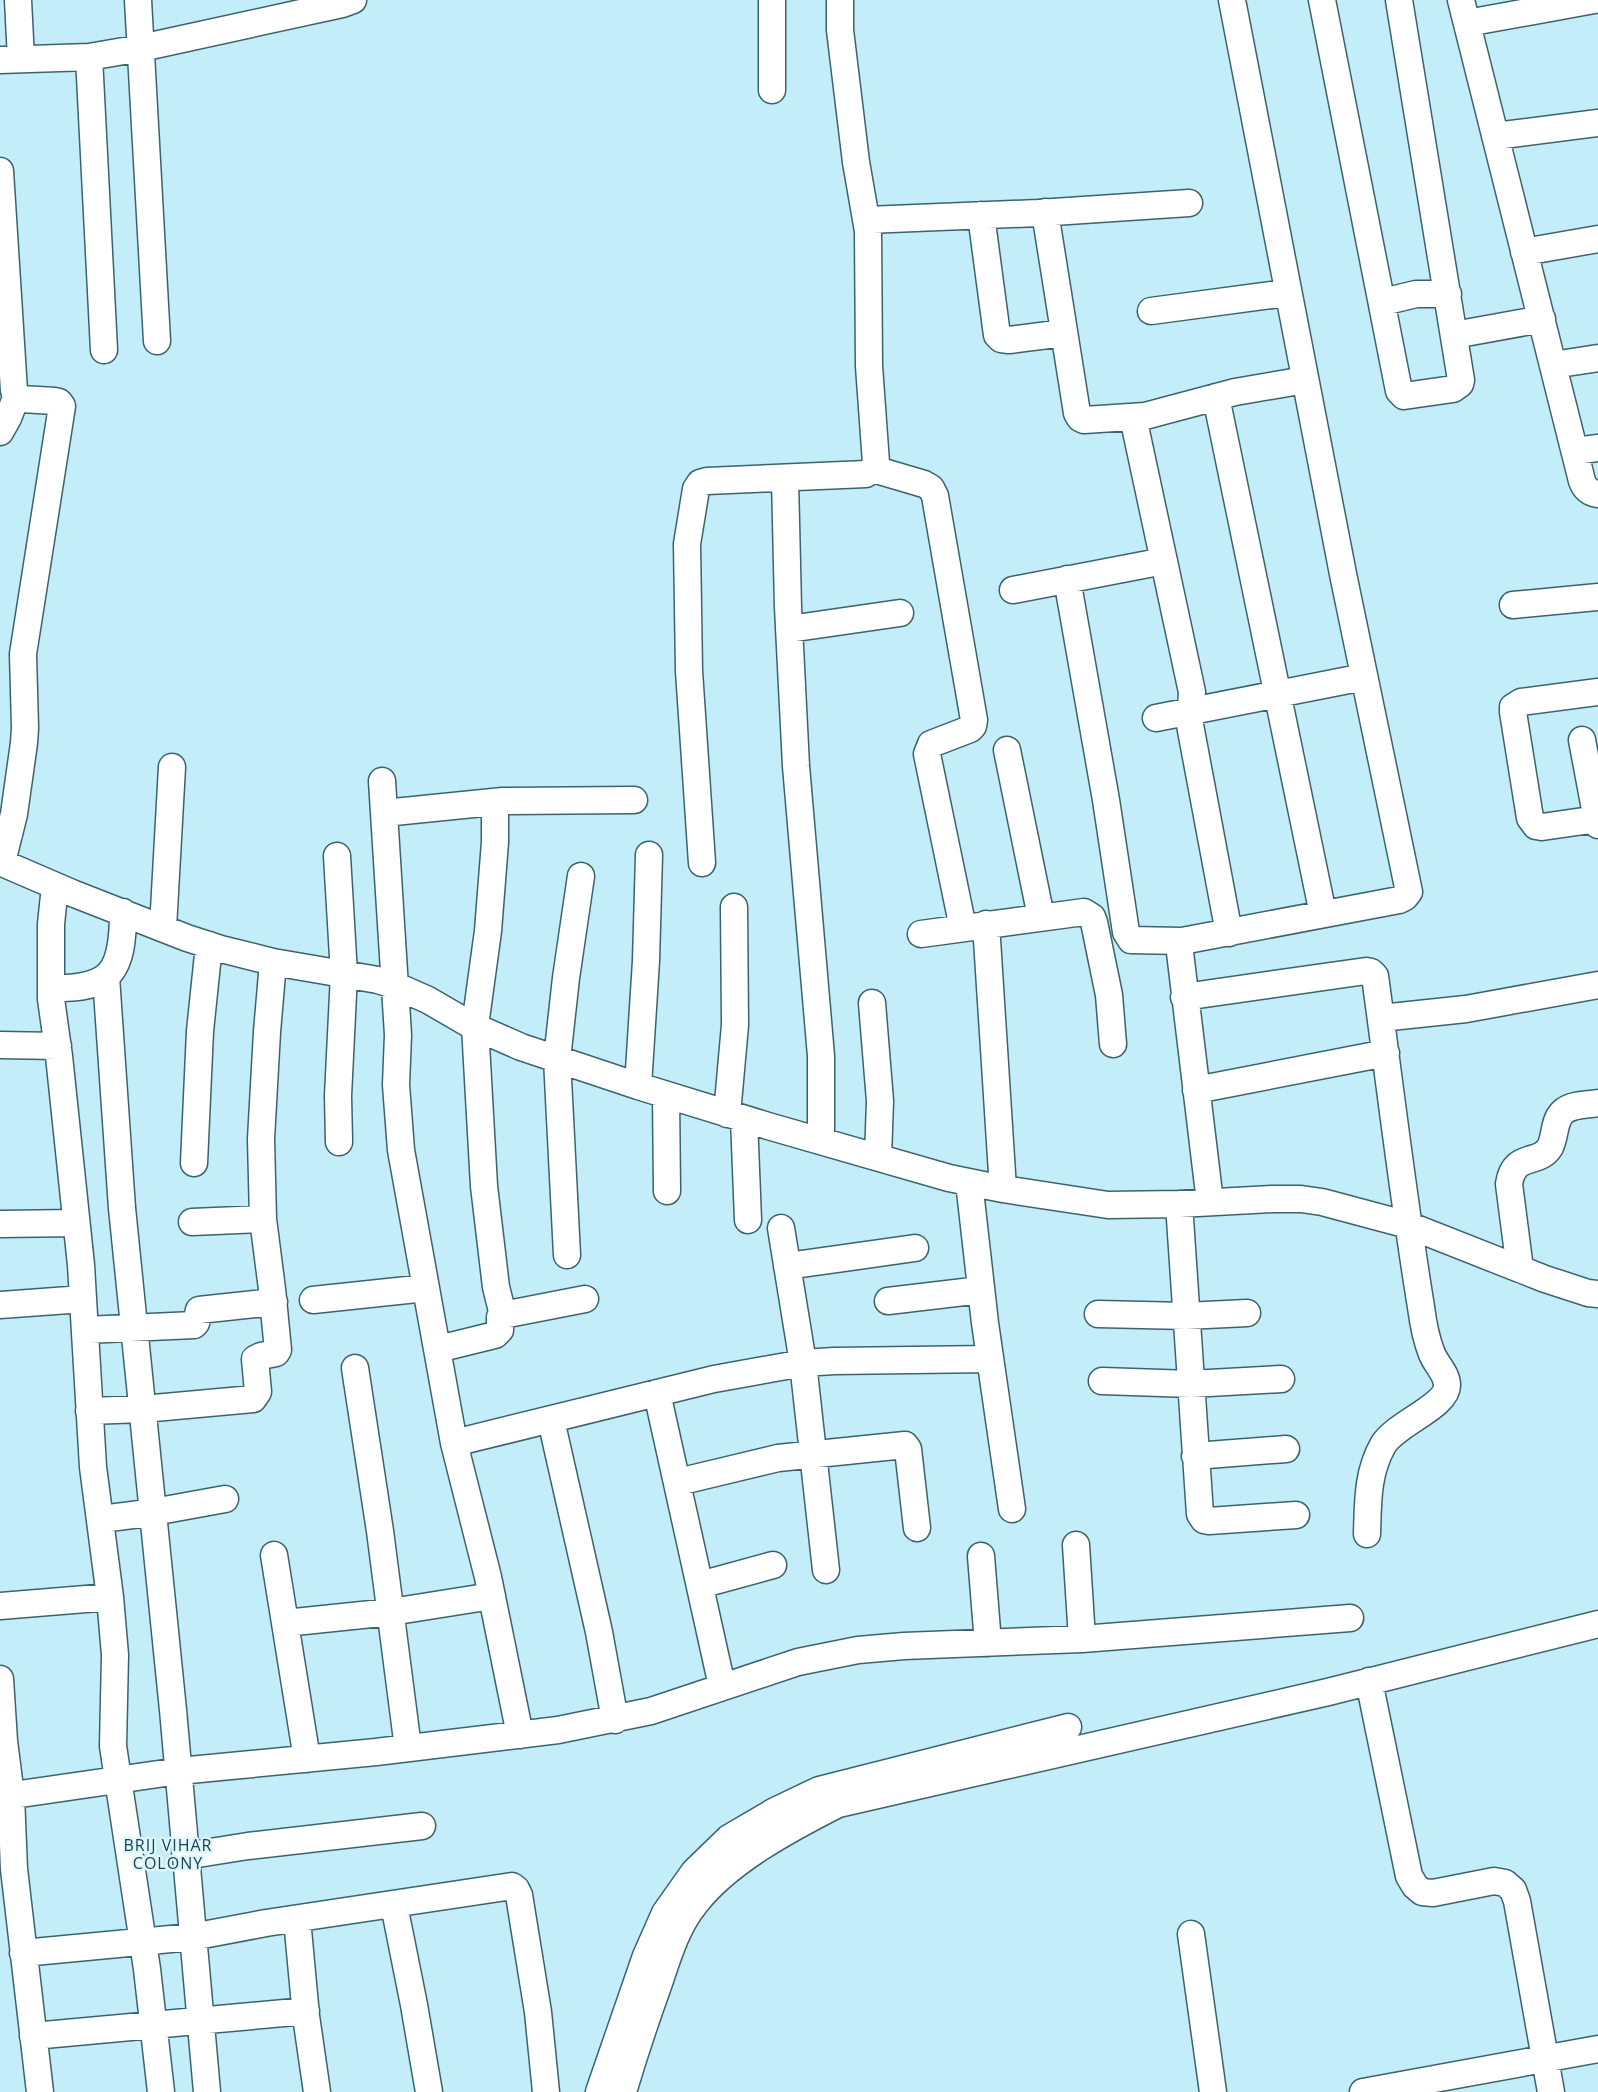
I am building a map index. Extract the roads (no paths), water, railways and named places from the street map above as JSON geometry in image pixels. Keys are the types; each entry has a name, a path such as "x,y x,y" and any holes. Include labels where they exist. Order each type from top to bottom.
{"street":[{"path":"18,0 10,59 89,57 141,48 353,0"},
{"path":"138,0 157,341"},
{"path":"772,0 772,90"},
{"path":"702,863 689,671 687,544 693,498 696,489 700,483 707,481 866,474 873,470 876,463 869,366 868,231 856,162 842,49 840,0"},
{"path":"1067,579 1106,800 1126,932 1131,940 1182,941 1399,900 1405,897 1409,892 1305,380 1232,0"},
{"path":"1322,0 1399,391 1404,396 1453,389 1460,384 1448,294 1399,0"},
{"path":"1594,0 1464,11 1553,365 1586,450 1584,487 1592,493 1598,494"},
{"path":"89,57 104,350"},
{"path":"1495,136 1598,123"},
{"path":"0,171 14,391 21,399 59,402 62,406 23,654 24,744 14,814 1,862 55,886 209,945 273,962 394,985 428,1000 475,1026 557,1059 666,1095 949,1178 1003,1189 1108,1205 1301,1199 1322,1202 1408,1225 1553,1282 1588,1293 1598,1294"},
{"path":"866,220 1189,203"},
{"path":"1045,212 1077,413 1080,418 1084,420 1133,417 1216,397 1305,380"},
{"path":"981,215 997,335 1001,339 1009,340 1064,333"},
{"path":"1524,252 1598,238"},
{"path":"1151,310 1288,293"},
{"path":"1383,302 1408,295 1448,294"},
{"path":"1454,335 1542,320"},
{"path":"1553,365 1598,358"},
{"path":"0,432 17,395"},
{"path":"1216,397 1323,914"},
{"path":"1133,417 1192,692 1190,725 1229,933"},
{"path":"873,470 924,484 931,488 935,496 974,720 973,726 970,729 931,744 927,754 975,926 1003,1189"},
{"path":"785,479 789,629 796,766 821,1056 821,1141"},
{"path":"1013,590 1164,561"},
{"path":"1513,605 1598,597"},
{"path":"789,629 900,613"},
{"path":"1156,718 1191,710 1278,696 1364,677"},
{"path":"1582,740 1597,822 1542,827 1532,822 1513,712 1514,706 1521,702 1598,692"},
{"path":"1008,750 1041,917"},
{"path":"162,928 172,767"},
{"path":"382,781 398,1035 396,1085 401,1150 454,1443 492,1596 520,1735"},
{"path":"384,813 532,800 634,800"},
{"path":"495,802 495,842 488,931 475,1026 484,1186 496,1286 503,1315"},
{"path":"638,1086 646,961 649,855"},
{"path":"338,856 344,974 338,1096 339,1142"},
{"path":"567,1255 557,1059 566,978 581,876"},
{"path":"55,886 52,924 51,999 58,1046 83,1299 93,1467 101,1519 115,1655 113,1746 120,1780 143,1941 161,2092"},
{"path":"734,907 736,1116 748,1220"},
{"path":"51,988 94,985 106,977 118,960 122,947 123,912"},
{"path":"921,934 1084,912 1092,917 1109,995 1113,1044"},
{"path":"1182,941 1178,944 1178,949 1210,1202"},
{"path":"194,1162 200,1031 209,945"},
{"path":"89,1411 143,1409 249,1399 256,1396 258,1392 256,1359 260,1356 276,1353 278,1347 274,1302 263,1219 263,1105 273,962"},
{"path":"1184,997 1371,972 1375,976 1408,1225 1427,1341 1447,1385 1444,1396 1436,1404 1397,1429 1383,1444 1373,1466 1368,1490 1367,1534"},
{"path":"106,977 122,1208 179,1771 207,2092"},
{"path":"1381,1018 1466,1009 1598,984"},
{"path":"872,1003 880,1102 878,1157"},
{"path":"0,1045 58,1046"},
{"path":"1196,1090 1386,1053"},
{"path":"666,1095 667,1191"},
{"path":"1520,1269 1509,1184 1511,1172 1518,1165 1542,1155 1549,1148 1561,1113 1569,1108 1598,1103"},
{"path":"969,1182 990,1359 1012,1509"},
{"path":"1179,1204 1200,1514 1204,1520 1210,1521 1296,1515"},
{"path":"192,1222 263,1219"},
{"path":"0,1224 76,1223"},
{"path":"781,1228 803,1364 826,1570"},
{"path":"787,1266 915,1248"},
{"path":"313,1300 426,1288"},
{"path":"888,1301 981,1290"},
{"path":"0,1306 83,1299"},
{"path":"438,1349 495,1335 500,1330 500,1317 503,1315 585,1299"},
{"path":"85,1330 194,1325 196,1324 199,1310 274,1302"},
{"path":"1098,1314 1186,1316 1247,1313"},
{"path":"454,1443 714,1379 803,1364 843,1360 990,1359"},
{"path":"355,1368 391,1612 408,1748"},
{"path":"1102,1381 1191,1384 1281,1379"},
{"path":"657,1393 722,1686"},
{"path":"551,1420 599,1632 615,1720"},
{"path":"678,1482 778,1458 905,1445 908,1449 917,1528"},
{"path":"1195,1456 1286,1449"},
{"path":"101,1519 154,1512 225,1499"},
{"path":"1076,1545 1082,1639"},
{"path":"274,1554 307,1759"},
{"path":"981,1556 988,1643"},
{"path":"700,1585 773,1565"},
{"path":"286,1622 391,1612 492,1596"},
{"path":"0,1606 110,1597"},
{"path":"6,1797 179,1771 307,1759 520,1735 615,1720 688,1699 798,1662 858,1650 904,1646 1082,1639 1350,1618"},
{"path":"623,2092 675,1938 694,1904 732,1869 769,1842 838,1804 1108,1743 1598,1624"},
{"path":"0,1679 6,1797 40,2092"},
{"path":"1369,1681 1409,1876 1415,1886 1422,1892 1433,1893 1494,1881 1505,1883 1512,1890 1517,1901 1551,2092"},
{"path":"599,2092 646,1956 665,1913 694,1872 729,1838 775,1811 819,1790 1068,1727"},
{"path":"185,1856 248,1846 422,1826"},
{"path":"23,1952 192,1937 266,1923 394,1905 505,1886 516,1889 519,1895 530,1957 546,2092"},
{"path":"394,1905 429,2092"},
{"path":"297,1919 312,2091"},
{"path":"1191,1934 1213,2092"},
{"path":"33,2036 306,2011"},
{"path":"1363,2092 1598,2048"}],"district":[{"name":"BRIJ VIHAR COLONY","path":"168,1854"}]}
